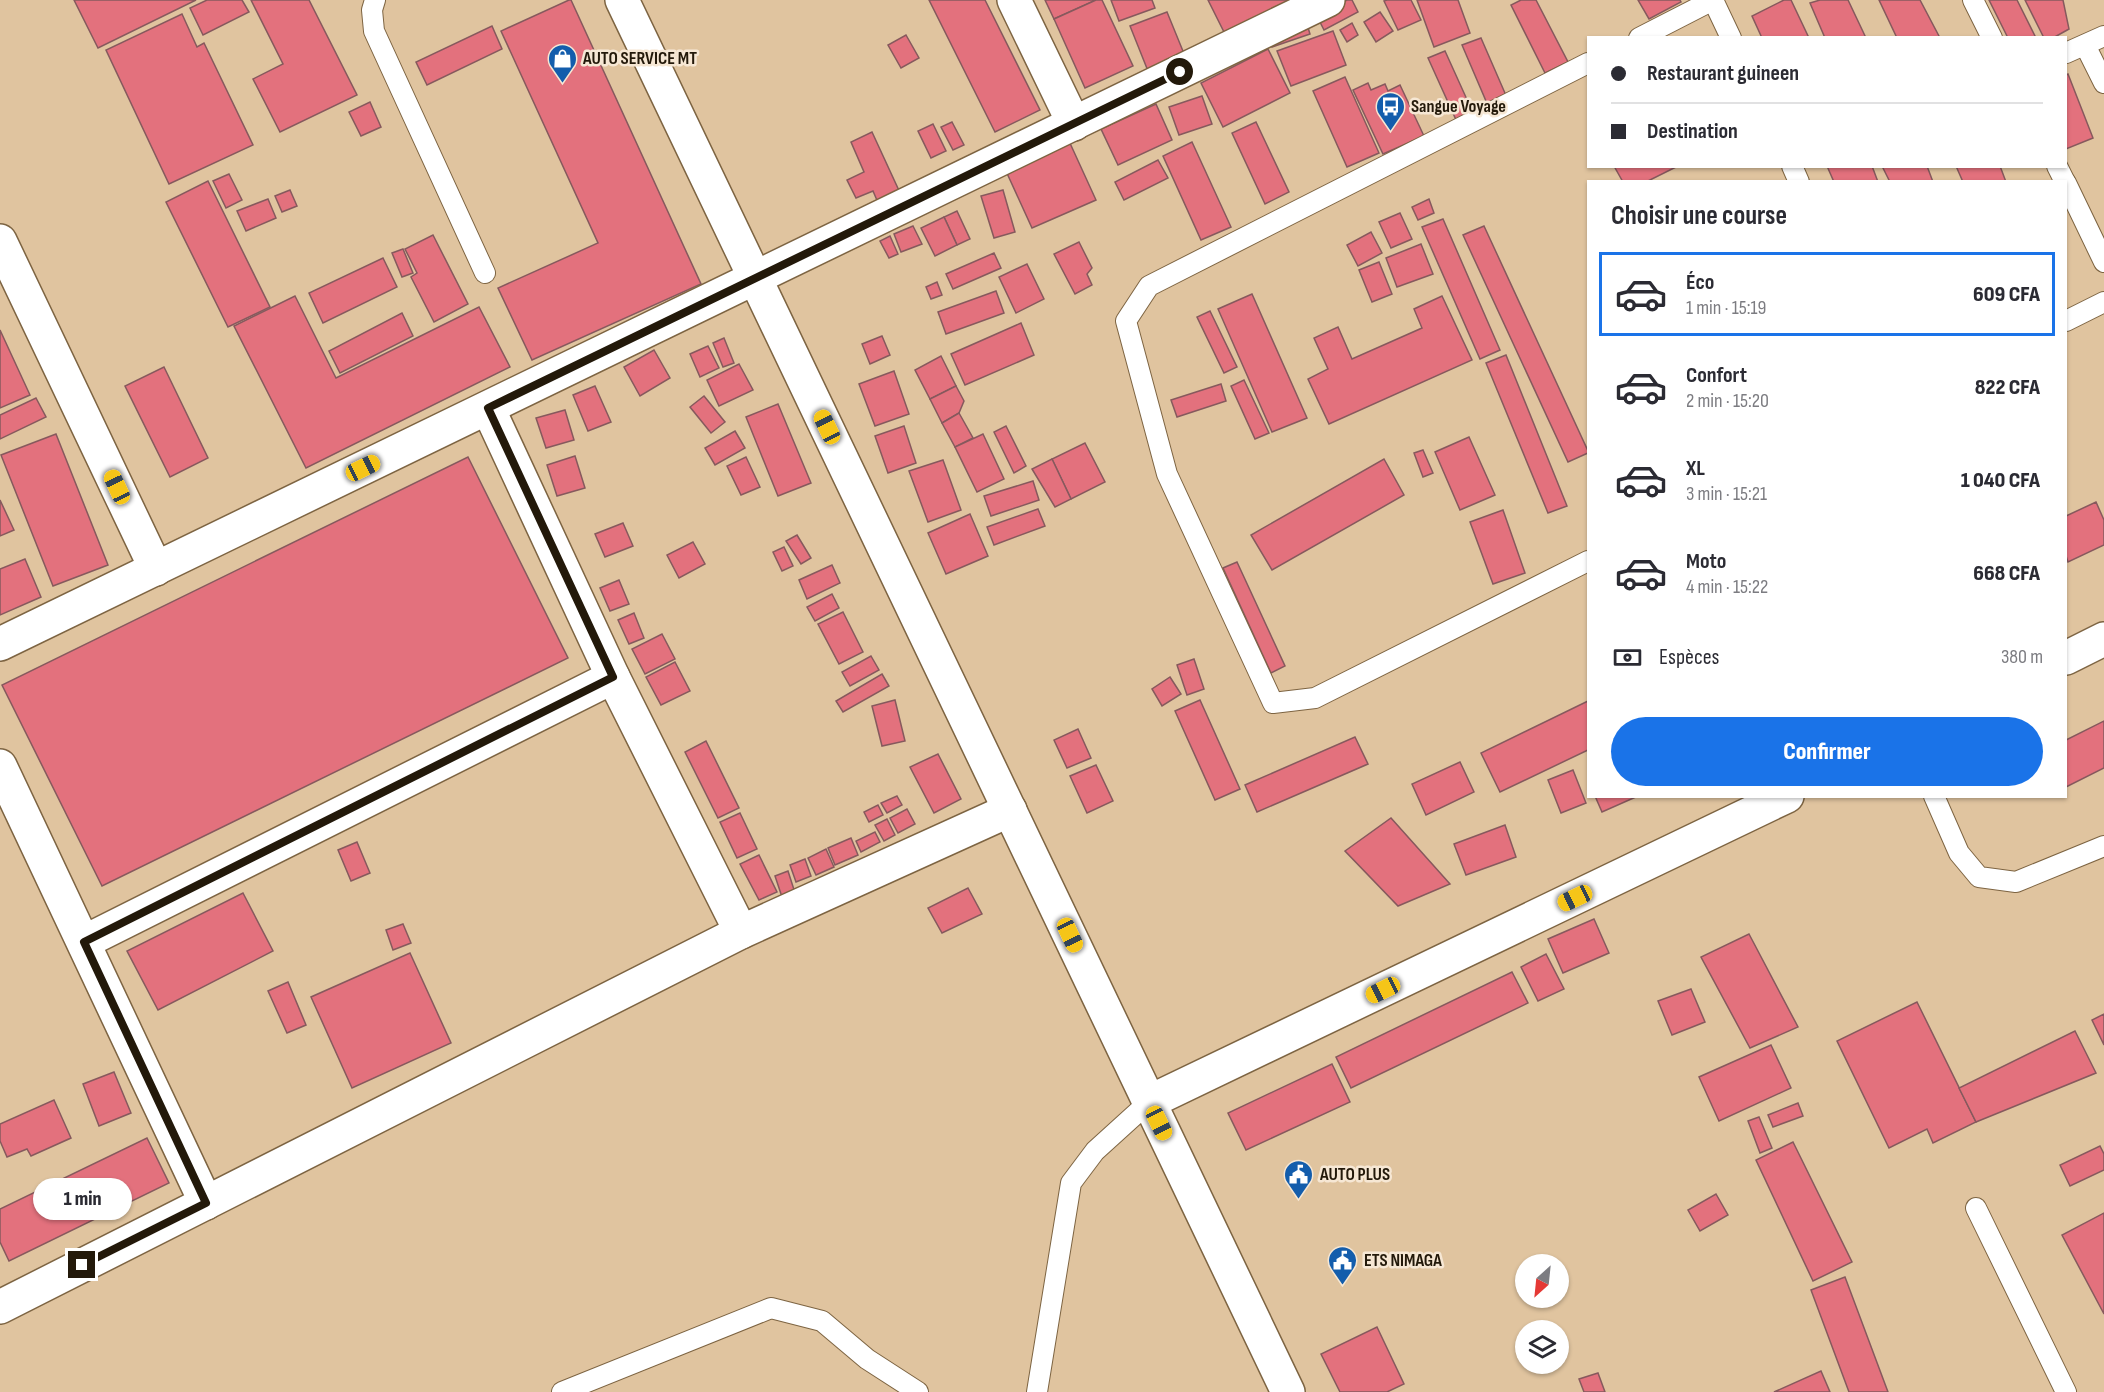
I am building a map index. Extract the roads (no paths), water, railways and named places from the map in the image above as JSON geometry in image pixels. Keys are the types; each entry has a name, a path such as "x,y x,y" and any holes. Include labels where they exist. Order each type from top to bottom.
{"street":[{"path":"622,0 1288,1392"},
{"path":"1014,0 1074,123"},
{"path":"0,644 1328,0"},
{"path":"0,241 156,569"},
{"path":"488,408 613,677 741,932"},
{"path":"2067,658 2104,639"},
{"path":"84,942 613,677"},
{"path":"0,766 206,1203"},
{"path":"1149,1102 1783,798"},
{"path":"0,1307 741,932 1010,810"}],"lane":[{"path":"375,0 372,10 374,31 485,273"},
{"path":"1643,36 1713,0 1730,36"},
{"path":"1973,0 1991,36"},
{"path":"2067,53 2104,36"},
{"path":"2085,45 2104,83"},
{"path":"1587,64 1149,286 1126,321 1167,474 1273,703 1315,699 1587,562"},
{"path":"2067,186 2104,262"},
{"path":"2067,320 2104,302"},
{"path":"1935,798 1959,853 1979,877 2016,882 2104,846"},
{"path":"1037,1392 1071,1183 1095,1150 1149,1102"},
{"path":"1976,1208 2066,1392"},
{"path":"562,1392 771,1308 822,1321 867,1359 918,1392"}],"place":[{"name":"AUTO SERVICE MT","path":"562,84"},
{"name":"Sangue Voyage","path":"1390,132"},
{"name":"AUTO PLUS","path":"1299,1200"},
{"name":"ETS NIMAGA","path":"1343,1286"}]}
